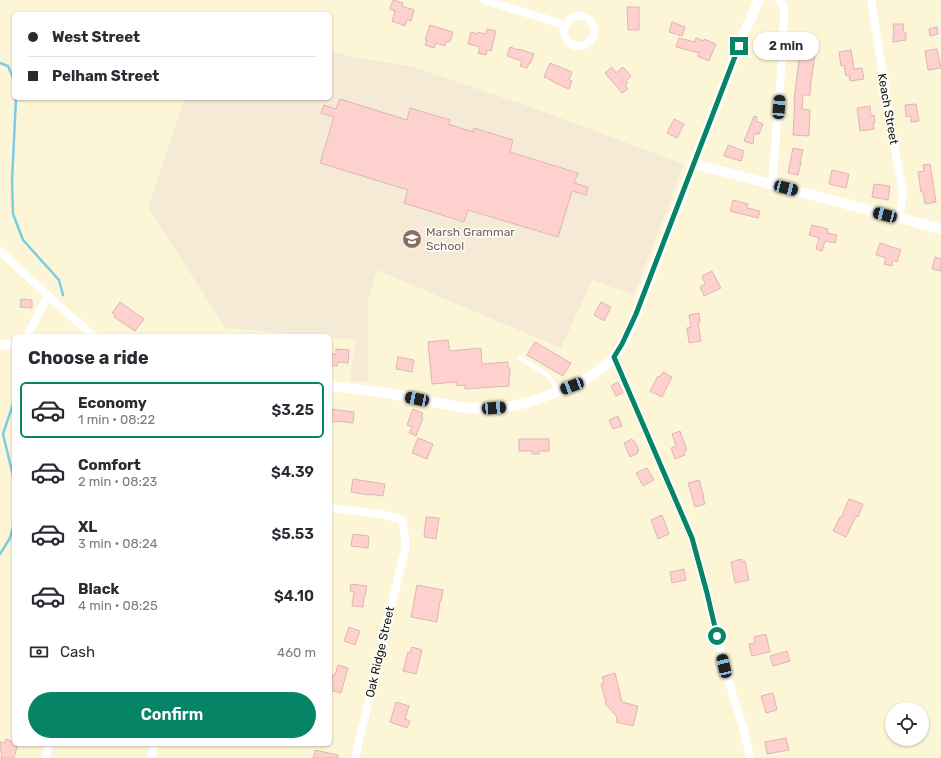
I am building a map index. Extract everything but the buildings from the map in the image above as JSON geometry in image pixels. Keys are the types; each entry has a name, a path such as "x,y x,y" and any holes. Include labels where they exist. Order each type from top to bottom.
{"street":[{"path":"484,0 565,25"},
{"path":"332,386 387,393 473,409 503,407 538,400 572,386 602,369 614,357 633,321 745,31 759,0"},
{"path":"772,185 782,68 784,17 784,10 779,0"},
{"name":"Keach Street","path":"871,0 903,192 899,218"},
{"path":"694,164 941,229"},
{"path":"0,251 92,334"},
{"path":"28,334 48,295"},
{"path":"0,345 12,344"},
{"path":"614,357 692,538 707,593 724,666 744,731 750,758"},
{"name":"Oak Ridge Street","path":"332,508 380,514 398,518 403,522 406,545 355,758"},
{"path":"46,758 49,746"},
{"path":"151,758 154,746"}],"lane":[{"path":"520,358 549,376 558,392"}],"shaded area":[{"name":"Marsh Grammar School","path":"332,51 351,57 409,66 528,106 684,164 634,295 592,280 561,348 377,270 368,300 368,382 350,380 356,340 332,337 332,334 292,334 226,328 148,208 184,100 332,100"}],"waterway":[{"path":"0,63 8,66 12,75"},
{"path":"16,100 12,181 13,214 23,240 59,280 63,295"},
{"path":"12,407 3,434 12,472"},
{"path":"0,554 10,538 12,530"}],"place":[{"name":"Marsh Grammar School","path":"412,239"}],"route":[{"path":"717,636 692,538 614,357 622,344 636,314 739,46"}]}
